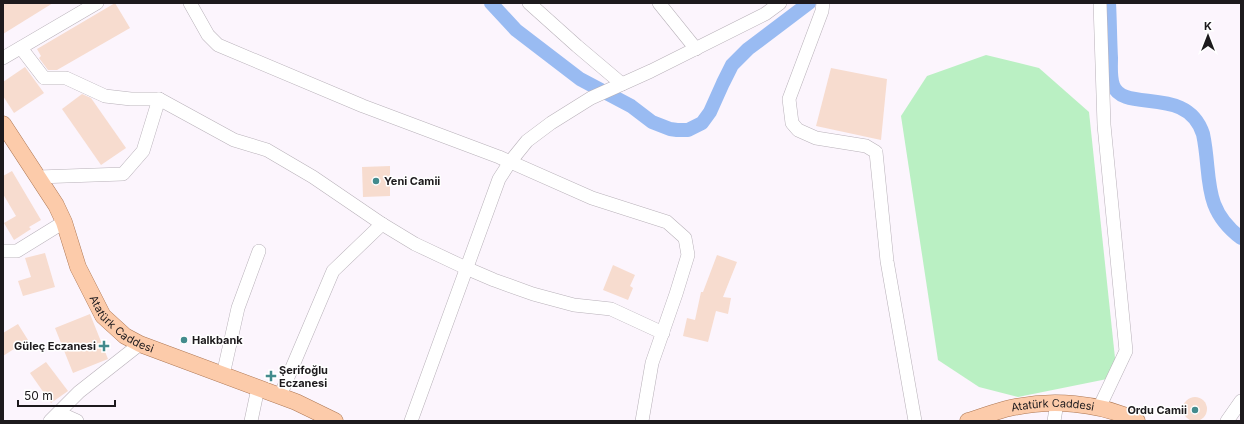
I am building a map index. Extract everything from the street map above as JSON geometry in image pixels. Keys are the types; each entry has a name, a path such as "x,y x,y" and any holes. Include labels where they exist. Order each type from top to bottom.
{"main road":[{"name":"Atatürk Caddesi","path":"3,124 56,205 64,222 78,267 103,316 125,336 140,344 296,402 335,421"},
{"name":"Atatürk Caddesi","path":"968,421 1010,408 1057,403 1099,408 1137,421"}],"street":[{"path":"190,3 208,35 218,45 363,106 510,162 592,198 667,222 685,238 688,255 652,363 642,421"},
{"path":"529,3 577,46 618,86"},
{"path":"659,3 696,49"},
{"path":"3,58 92,4"},
{"path":"411,421 499,178 527,141 551,122 591,98 696,49 774,5"},
{"path":"823,7 789,99 792,122 798,130 816,138 866,146 876,152 888,261 915,421"},
{"path":"1099,408 1126,351 1104,125 1100,7"},
{"path":"21,48 44,78 66,78 105,96 131,99 159,99 234,140 267,150 313,177 382,224 415,244 466,268 533,294 574,305 611,309 663,333"},
{"path":"38,177 123,174 143,151 159,99"},
{"path":"3,251 17,251 64,222"},
{"path":"280,396 333,271 382,224"},
{"path":"223,375 238,308 259,251"},
{"path":"54,417 79,392 140,344"},
{"path":"251,421 258,388"},
{"path":"1227,421 1241,401"},
{"path":"1054,421 1057,403"},
{"path":"54,417 77,421"}],"green space":[{"path":"986,55 1039,68 1089,112 1117,377 1018,397 979,387 938,360 901,116 927,76"}],"building":[{"path":"3,3 53,3 3,34"},
{"path":"115,3 130,28 57,70 48,70 39,58 41,56 37,49"},
{"path":"25,67 44,93 14,113 3,96 3,82"},
{"path":"831,68 887,79 881,140 816,126"},
{"path":"82,94 91,98 126,148 101,165 62,109"},
{"name":"Yeni Camii","path":"390,166 390,196 363,197 362,167"},
{"path":"12,171 41,220 29,227 31,229 14,240 4,223 16,216 3,194 3,176"},
{"path":"45,253 55,287 23,296 18,281 31,277 25,258"},
{"path":"717,255 737,262 723,297 731,298 728,314 716,311 708,342 683,336 687,318 695,320 701,292 703,292"},
{"path":"613,265 635,275 630,286 633,288 628,300 603,290"},
{"path":"90,314 108,359 73,373 55,328"},
{"path":"18,324 28,340 3,356 3,333"},
{"path":"46,362 68,391 51,403 30,373"},
{"name":"Ordu Camii","path":"1195,397 1203,401 1207,409 1203,417 1195,421 1187,417 1183,409 1187,401"}],"waterway":[{"path":"491,3 516,30 580,79 631,106 652,122 677,130 688,130 702,123 710,112 732,65 748,49 809,3"},
{"path":"1109,3 1111,79 1113,85 1119,93 1129,98 1170,104 1184,109 1195,119 1203,134 1210,190 1214,203 1219,215 1228,227 1241,238"}],"place":[{"name":"Yeni Camii","path":"376,181"},
{"name":"Halkbank","path":"184,340"},
{"name":"Güleç Eczanesi","path":"104,346"},
{"name":"Şerifoğlu Eczanesi","path":"271,376"},
{"name":"Ordu Camii","path":"1195,410"}]}
